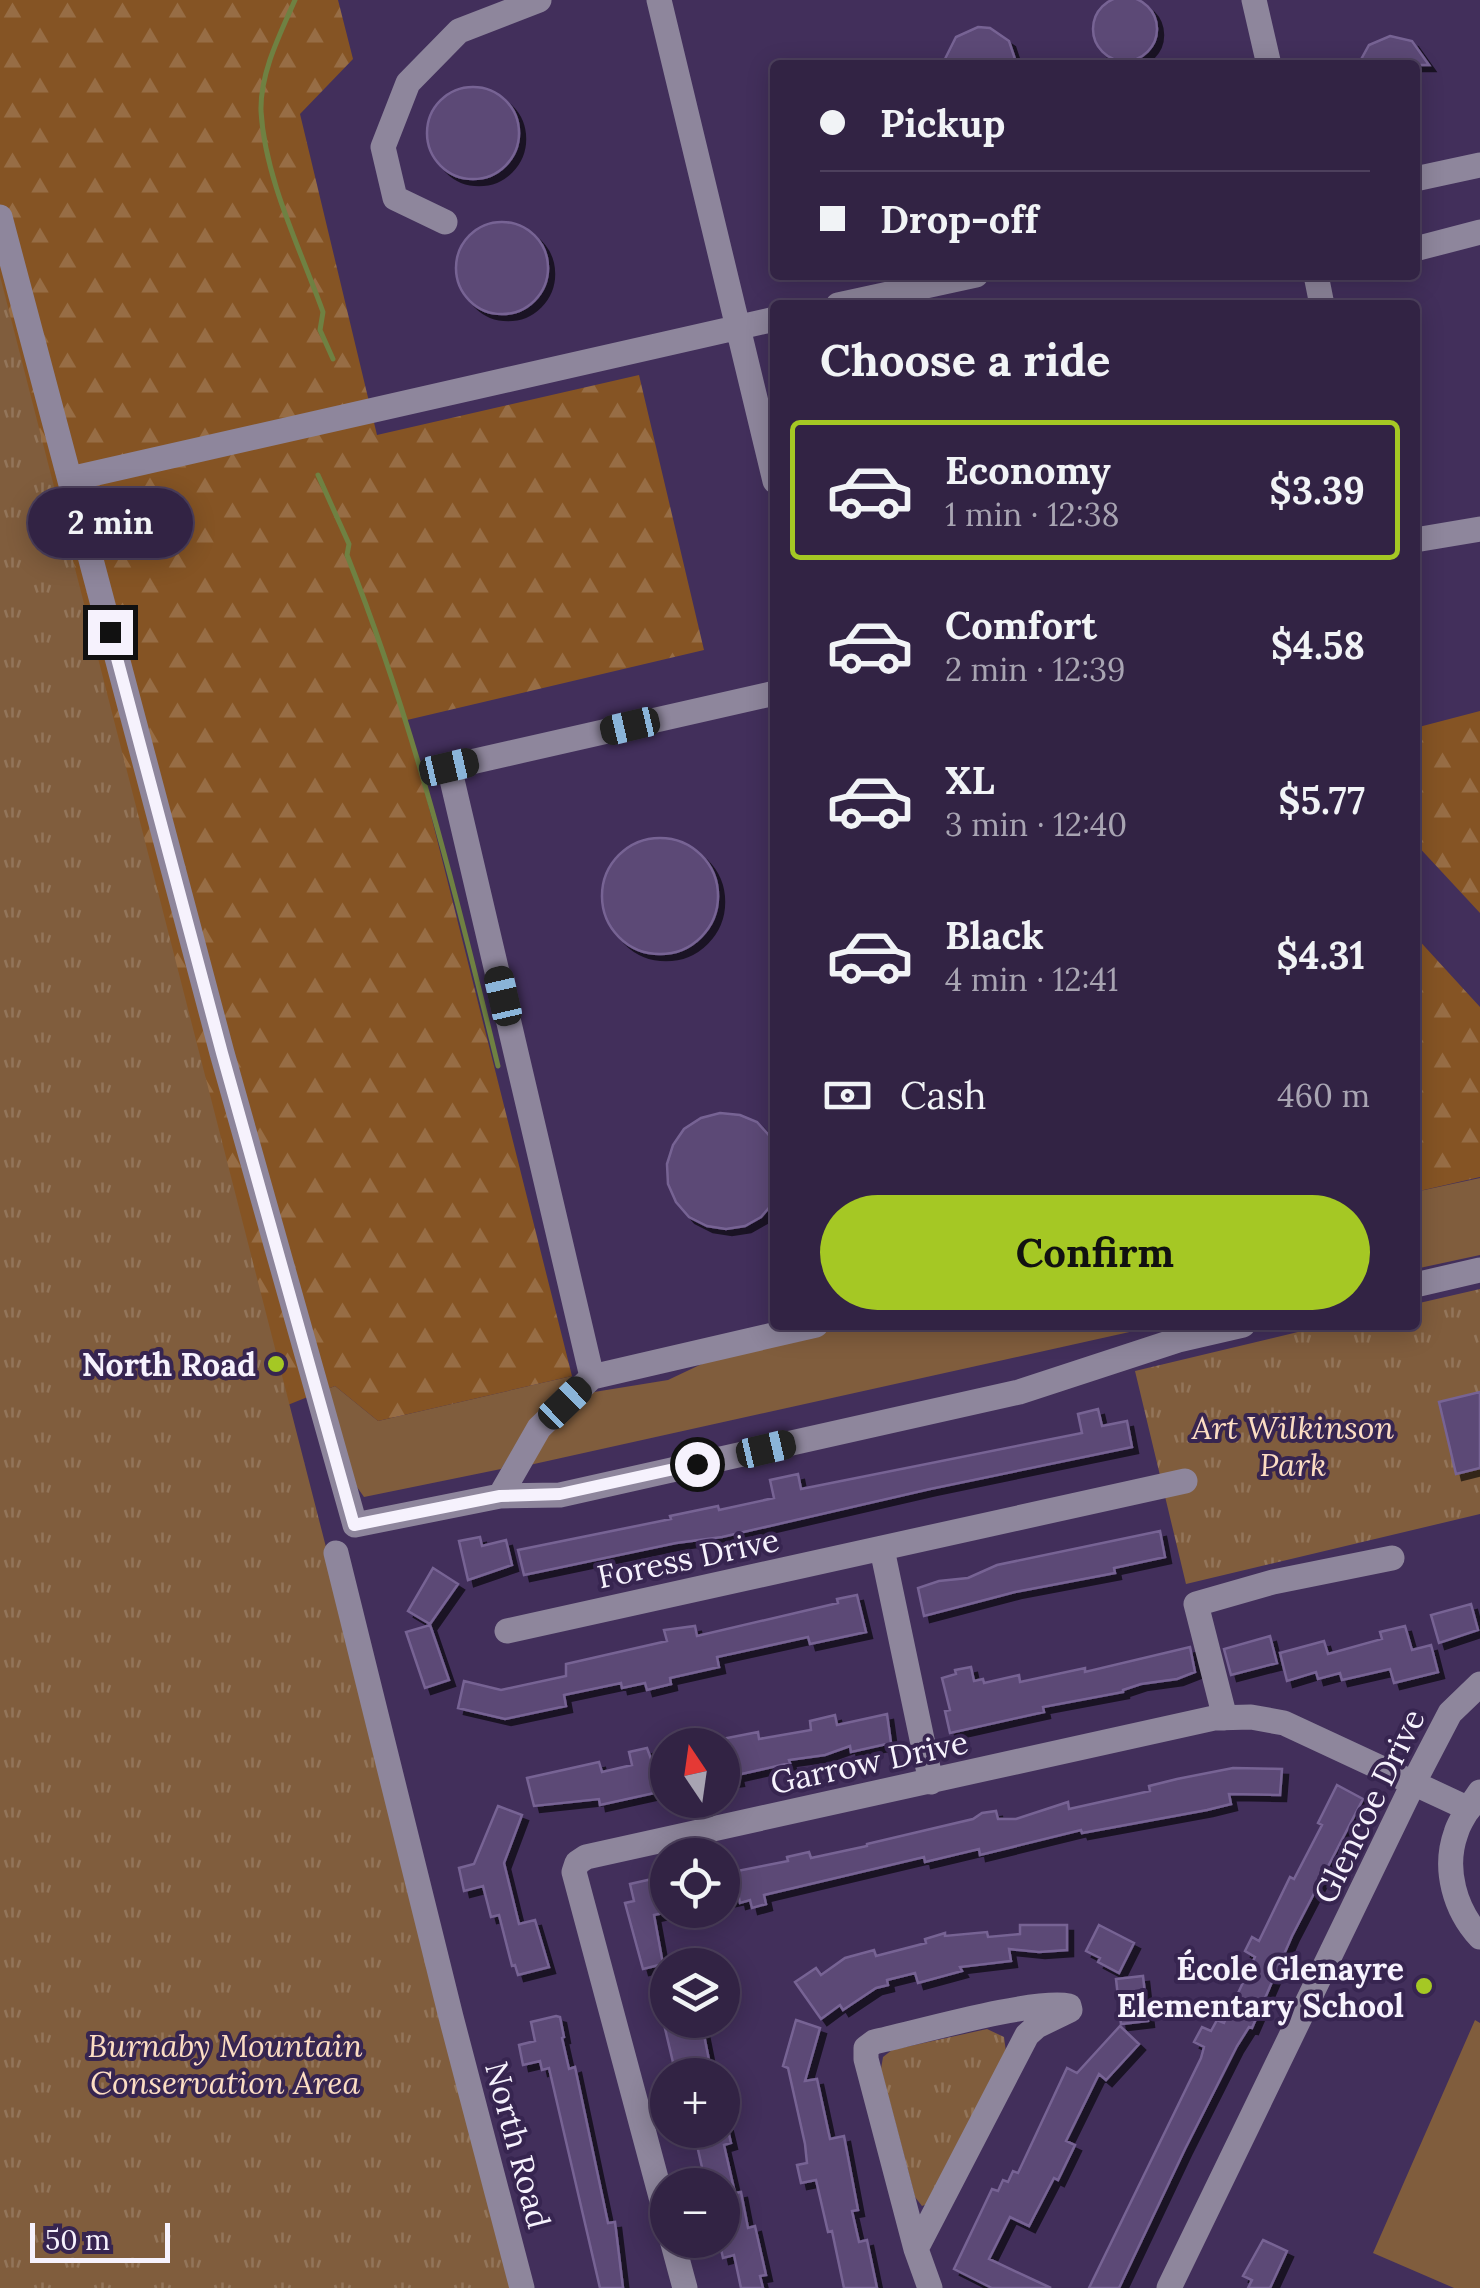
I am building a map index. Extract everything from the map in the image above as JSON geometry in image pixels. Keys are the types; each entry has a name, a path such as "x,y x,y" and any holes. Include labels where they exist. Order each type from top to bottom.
{"street":[{"path":"445,222 395,198 383,147 408,83 459,32 539,0"},
{"path":"659,0 770,460"},
{"path":"1254,0 1268,60"},
{"path":"1420,178 1480,164"},
{"path":"0,217 222,1053 354,1525 500,1496 560,1494 1019,1392 1178,1340 1221,1330"},
{"path":"1420,248 1480,232"},
{"path":"861,300 953,280"},
{"path":"70,479 770,320"},
{"path":"1420,539 1480,529"},
{"path":"592,1377 449,767 770,694"},
{"path":"1420,1284 1480,1270"},
{"path":"500,1496 538,1428 592,1377 794,1330"},
{"name":"Foress Drive","path":"507,1631 1185,1481"},
{"path":"882,1549 931,1782"},
{"name":"North Road","path":"336,1553 450,2017 522,2288"},
{"path":"1224,1718 1196,1604 1274,1582 1392,1558"},
{"name":"Glencoe Drive","path":"1169,2288 1414,1782 1450,1713 1480,1684"},
{"name":"Garrow Drive","path":"653,2168 574,1872 576,1864 586,1857 1224,1718 1251,1717 1284,1723 1414,1782 1474,1800"},
{"path":"1474,1800 1456,1833 1452,1877 1464,1920 1480,1937"},
{"path":"916,2249 1027,2036 1036,2026 1070,2010 1069,2006 1011,2012 874,2042 866,2048 916,2249 930,2288"},
{"path":"677,2258 685,2288"}],"green space":[{"path":"0,0 338,0 353,59 300,114 377,435 639,375 704,650 407,720 572,1376 378,1421 335,1386 0,1520"},
{"name":"Burnaby Mountain Conservation Area","path":"0,276 516,2288 0,2288"},
{"path":"1480,711 1480,913 1420,848 1420,727"},
{"path":"1420,941 1480,1007 1480,1177 1420,1191"},
{"path":"1480,1178 1480,1255 1420,1268 1420,1191"},
{"name":"Art Wilkinson Park","path":"1480,1289 1480,1514 1186,1584 1135,1371 1306,1330 1420,1330 1420,1303"},
{"path":"824,1330 1138,1330 525,1466 546,1429 588,1393 668,1380 725,1353"},
{"path":"572,1376 528,1428 501,1469 364,1497 343,1467 325,1390 335,1386 378,1421"},
{"path":"1475,2020 1480,2023 1480,2288 1454,2288 1373,2253"},
{"path":"987,2029 1004,2037 1007,2059 933,2202 922,2206 915,2197 881,2069 883,2057 892,2050"}],"building":[{"path":"1113,-1 1137,-1 1155,17 1155,41 1137,59 1113,59 1095,41 1095,17"},
{"path":"978,27 990,28 1009,41 1015,60 944,60 956,37"},
{"path":"1390,36 1412,41 1429,65 1420,65 1420,60 1361,60 1369,45"},
{"path":"473,87 491,90 506,100 516,115 516,151 506,166 491,176 473,179 455,176 440,166 430,151 427,133 430,115 440,100 455,90"},
{"path":"502,222 520,225 535,235 545,250 545,286 535,301 520,311 502,314 484,311 469,301 459,286 456,268 459,250 469,235 484,225"},
{"path":"660,838 682,843 701,855 713,874 718,896 713,918 701,937 682,949 660,954 638,949 619,937 607,918 602,896 607,874 619,855 638,843"},
{"path":"720,1113 740,1115 757,1122 770,1136 770,1206 745,1226 707,1226 689,1217 668,1184 667,1164 673,1145 684,1129 701,1118"},
{"path":"1480,1392 1480,1468 1456,1474 1439,1402"},
{"path":"1098,1409 1102,1426 1127,1421 1132,1447 722,1537 524,1575 518,1550 718,1506 719,1510 774,1498 770,1480 798,1474 801,1489 1082,1433 1078,1414"},
{"path":"1160,1531 1165,1557 1114,1568 1115,1573 1015,1592 924,1616 918,1588 968,1578 997,1565"},
{"path":"480,1537 482,1546 506,1540 512,1565 468,1580 459,1541"},
{"path":"433,1568 458,1584 430,1624 408,1611"},
{"path":"857,1595 866,1632 810,1644 808,1637 717,1657 719,1667 670,1678 671,1684 647,1690 645,1683 622,1688 621,1683 564,1695 566,1706 505,1719 458,1708 464,1681 501,1690 566,1676 566,1664 667,1641 664,1630 695,1626 697,1636 838,1603 837,1599"},
{"path":"1471,1604 1478,1630 1439,1643 1431,1615"},
{"path":"430,1625 449,1680 425,1688 406,1632"},
{"path":"1405,1626 1412,1650 1431,1645 1438,1672 1394,1683 1390,1669 1342,1680 1340,1673 1318,1679 1316,1672 1287,1681 1280,1653 1324,1641 1328,1654 1382,1639 1380,1632"},
{"path":"1270,1636 1277,1663 1231,1675 1224,1649"},
{"path":"1190,1647 1195,1672 1177,1679 1043,1707 1044,1712 950,1733 945,1711 950,1710 942,1678 956,1674 955,1670 971,1667 974,1681 983,1679 984,1683 1019,1675 1020,1682 1085,1668 1085,1672"},
{"path":"887,1714 891,1743 851,1752 850,1746 740,1774 740,1736 758,1732 759,1739 811,1730 810,1721 835,1715 837,1725"},
{"path":"647,1748 650,1794 600,1805 599,1799 534,1806 527,1778 599,1762 602,1772 632,1765 629,1752"},
{"path":"1233,1768 1282,1769 1280,1795 1229,1794 1231,1804 1207,1810 1082,1833 1081,1830 980,1855 979,1849 925,1862 924,1857 764,1895 766,1904 752,1908 750,1900 740,1903 740,1870 788,1861 787,1857 809,1852 811,1858 867,1846 973,1819 982,1813 996,1811 998,1819 1016,1819 1068,1802 1069,1809 1150,1791 1149,1786"},
{"path":"1337,1785 1363,1799 1292,1936 1252,2028 1237,2046 1119,2288 1089,2288 1201,2058 1204,2047 1194,2042 1202,2027 1211,2031 1217,2020 1224,2023 1255,1957 1245,1951 1252,1937 1259,1941 1290,1877 1294,1879"},
{"path":"498,1806 522,1815 504,1863 519,1924 535,1920 549,1967 518,1975 515,1965 512,1966 499,1915 491,1917 483,1886 464,1891 459,1868 474,1864"},
{"path":"650,1879 650,1928 656,1928 660,1948 650,1948 650,1967 643,1969 625,1903 634,1901 630,1884"},
{"path":"1020,1925 1067,1925 1067,1950 1009,1949 1011,1961 960,1967 962,1971 918,1983 915,1973 887,1980 888,1985 876,1988 843,2010 840,2005 821,2019 795,1982 816,1968 821,1975 845,1958 874,1950 876,1956 926,1943 925,1939 945,1933 987,1932 988,1937 1020,1934"},
{"path":"1099,1925 1134,1943 1119,1973 1086,1951"},
{"path":"1143,1976 1148,2021 1121,2024 1116,1979"},
{"path":"560,2017 569,2069 575,2067 608,2223 615,2222 623,2288 600,2288 549,2068 542,2070 540,2061 523,2065 519,2045 535,2041 531,2022"},
{"path":"796,2020 820,2028 805,2081 817,2079 830,2139 844,2136 858,2210 852,2211 859,2242 867,2240 877,2288 844,2288 816,2180 801,2183 797,2165 807,2163 805,2144 788,2068 783,2066"},
{"path":"1120,2026 1139,2044 1106,2080 1099,2074 1066,2141 1075,2145 1058,2180 1054,2178 1029,2226 1010,2217 989,2259 1051,2288 992,2288 954,2269 992,2189 998,2191 1013,2171 1018,2173 1067,2068 1077,2073"},
{"path":"667,2038 705,2038 709,2058 672,2058"},
{"path":"698,2148 725,2148 729,2168 702,2168"},
{"path":"741,2192 748,2228 755,2226 766,2275 760,2276 763,2288 741,2288 735,2258 740,2258"},
{"path":"1263,2240 1287,2251 1270,2288 1248,2288 1252,2280 1243,2276"}],"waterway":[{"path":"295,0 267,68 261,111 276,188 323,312 320,330 333,359"},
{"path":"318,475 349,544 347,555 413,744 498,1066"}],"place":[{"name":"North Road","path":"276,1364"},
{"name":"École Glenayre Elementary School","path":"1424,1986"}],"route":[{"path":"110,632 354,1525 500,1496 560,1494 697,1464"}]}
